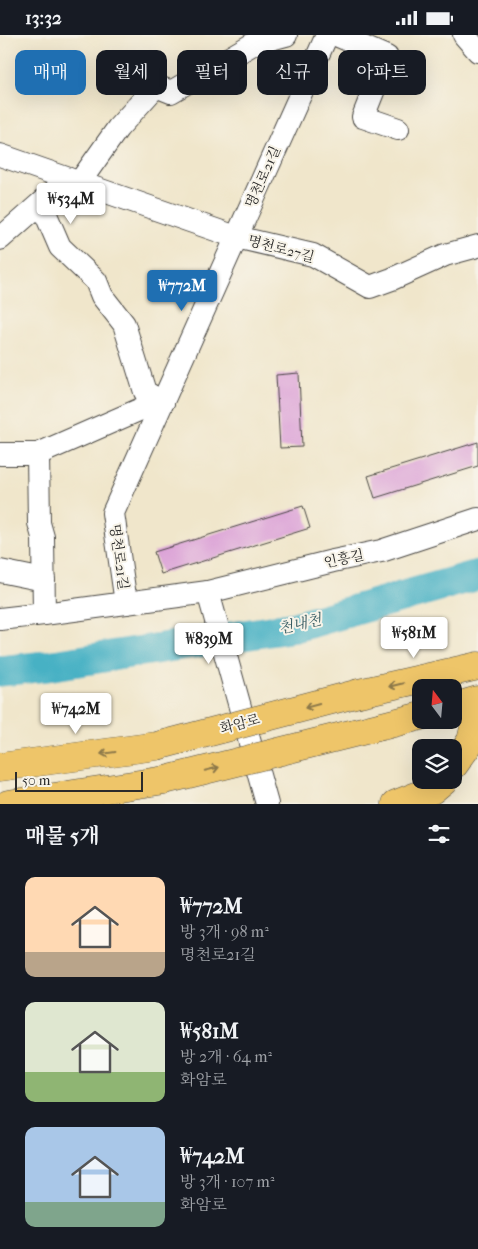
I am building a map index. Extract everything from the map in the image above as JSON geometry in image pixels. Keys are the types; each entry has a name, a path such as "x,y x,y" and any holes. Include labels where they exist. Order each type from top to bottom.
{"main road":[{"name":"화암로","path":"0,767 157,746 359,693 478,666"},
{"path":"462,705 478,700"},
{"path":"462,754 471,741 478,711"},
{"path":"8,804 94,798 412,719"},
{"path":"396,804 433,789"}],"street":[{"path":"0,239 41,203 73,181 156,86 171,92 253,44 286,35"},
{"name":"명천로21길","path":"126,603 113,513 327,35"},
{"path":"336,35 387,57 363,117 398,129"},
{"path":"464,35 478,51"},
{"name":"명천로27길","path":"0,155 236,237 313,255 370,287 445,255 478,246"},
{"path":"41,203 60,247 96,281 102,296 124,324 145,392 162,402"},
{"path":"0,454 38,454 141,409 162,402"},
{"path":"38,454 39,523 43,537 44,614"},
{"name":"인흥길","path":"0,619 208,592 381,551 478,519"},
{"path":"0,571 44,580"},
{"path":"208,592 267,804"}],"building":[{"path":"299,373 302,447 280,448 276,375"},
{"path":"478,442 478,466 375,498 368,476"},
{"path":"303,506 310,528 161,574 154,552"}],"waterway":[{"name":"천내천","path":"0,671 47,666 295,627 478,575"}]}
